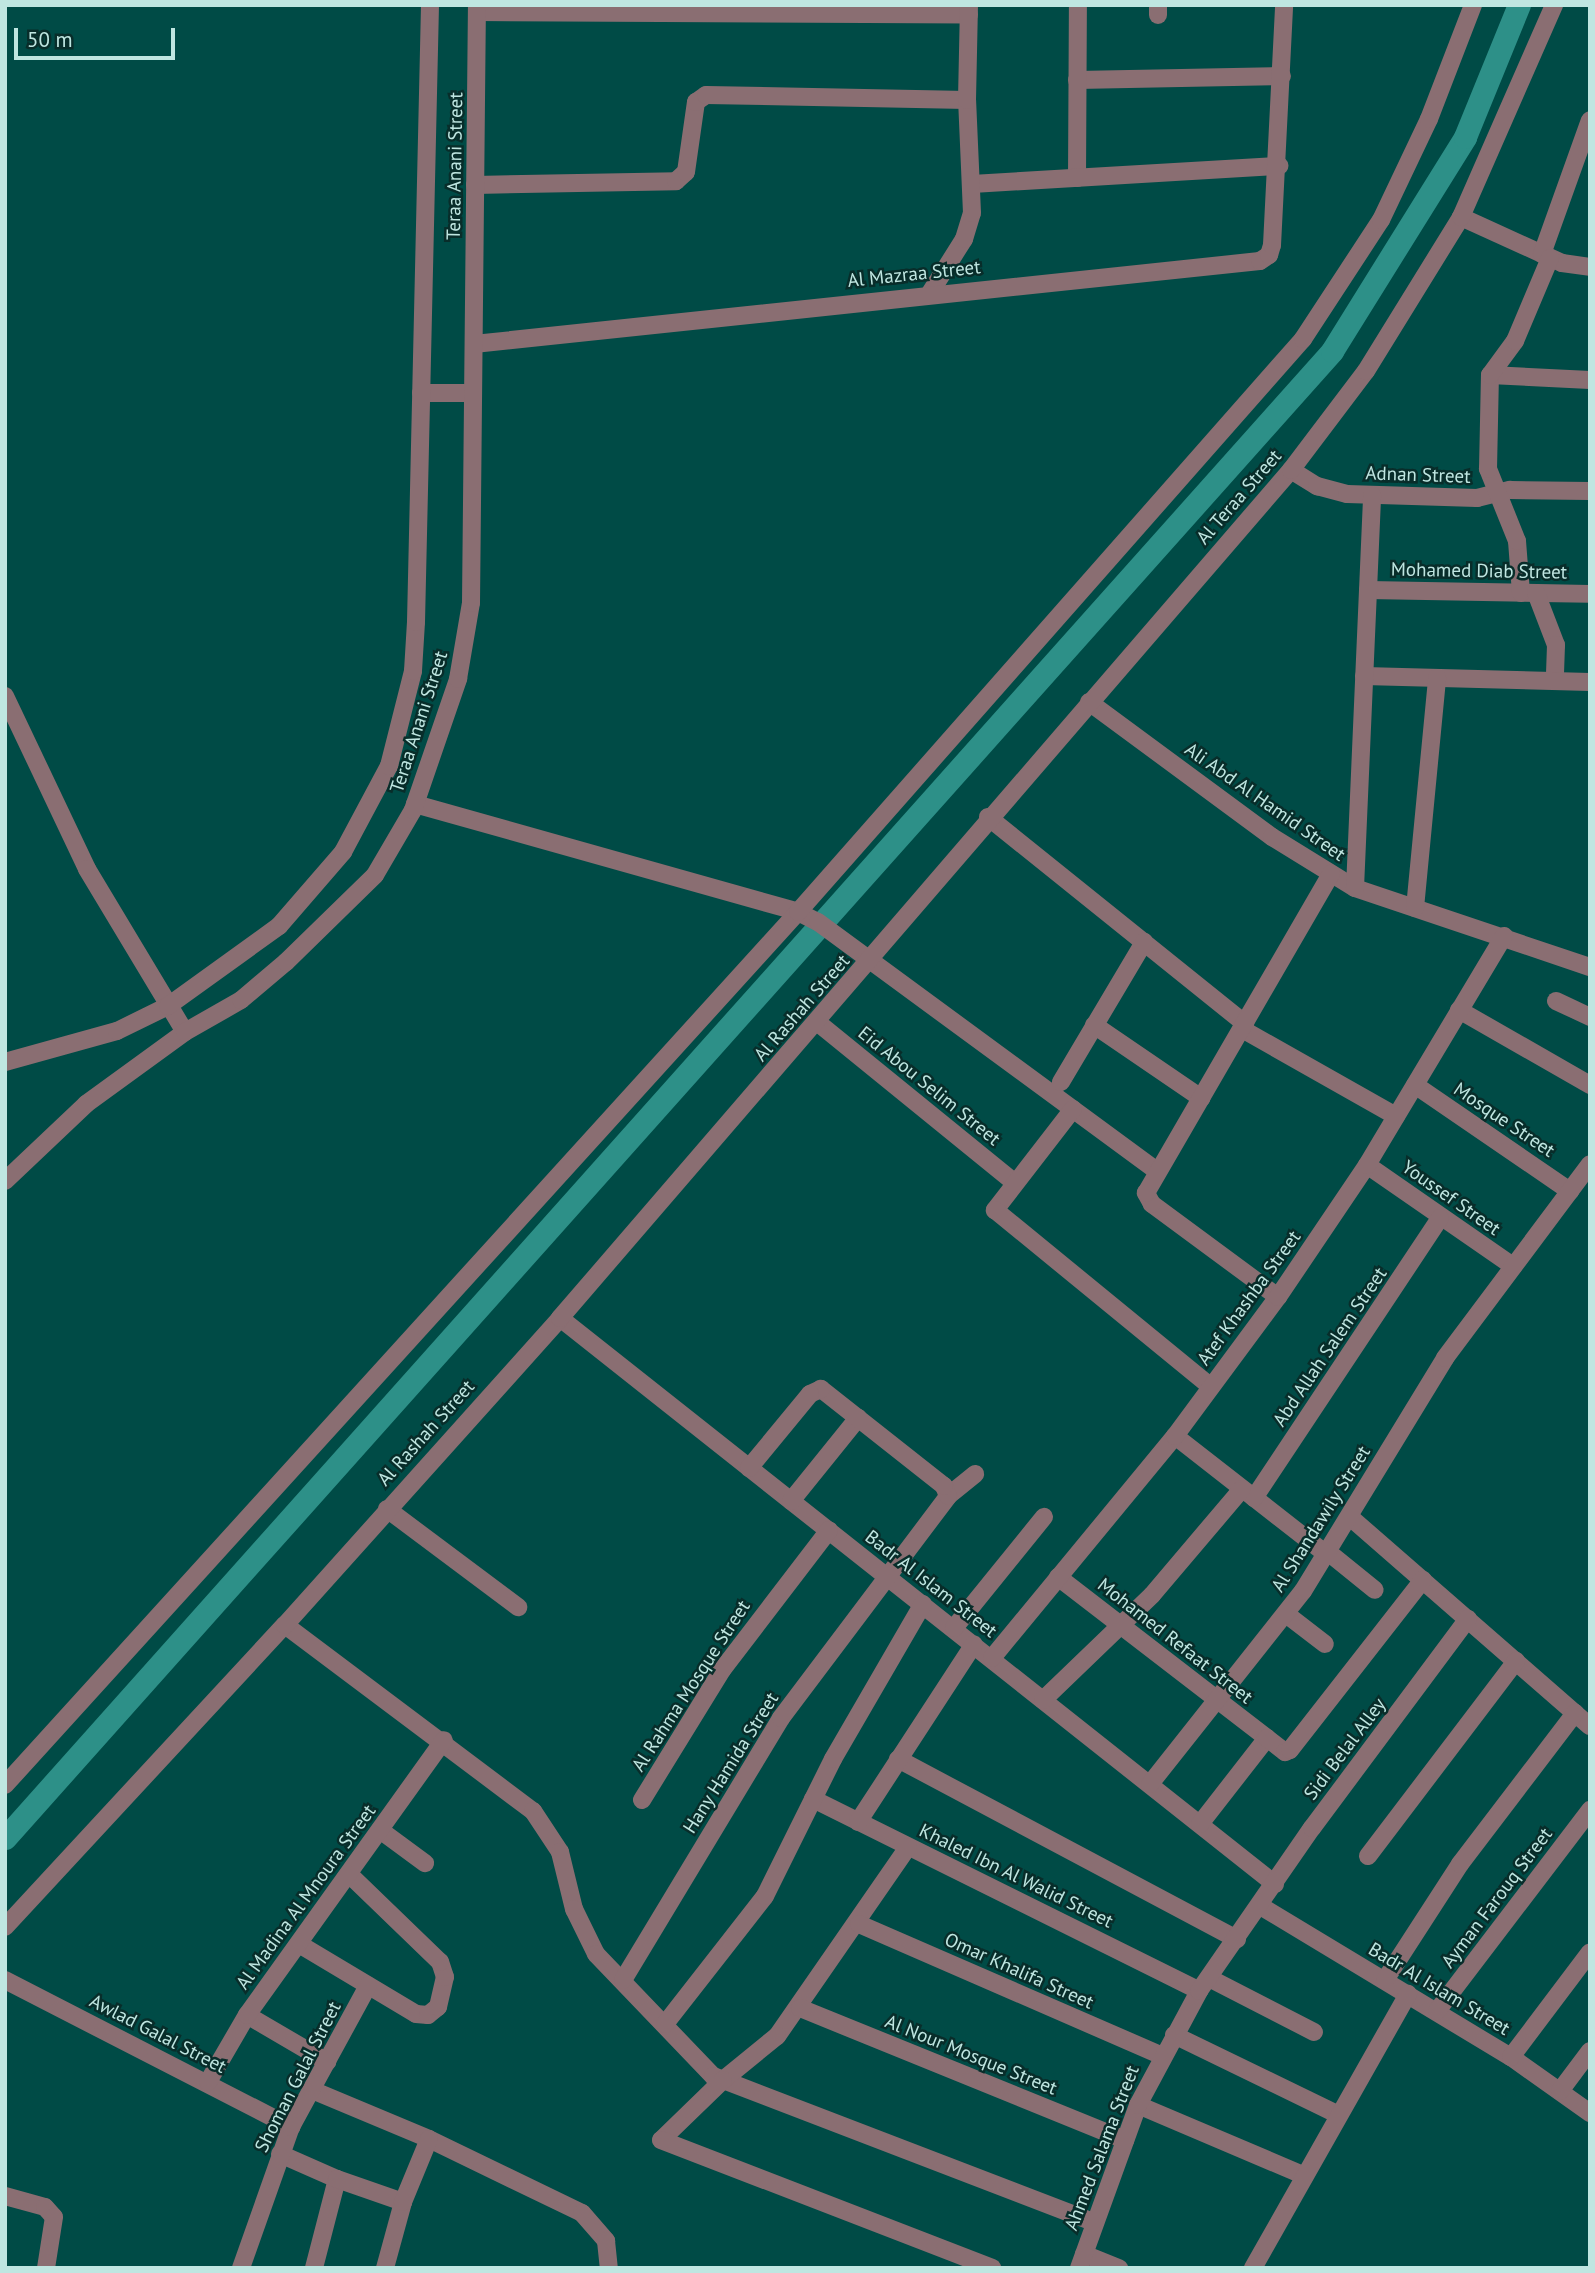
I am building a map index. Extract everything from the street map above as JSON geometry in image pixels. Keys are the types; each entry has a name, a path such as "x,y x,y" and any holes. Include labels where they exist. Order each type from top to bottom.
{"street":[{"name":"Teraa Anani Street","path":"5,1062 117,1031 168,1006 279,926 313,891 369,810 389,766 413,671 430,5"},
{"path":"1077,5 1077,178"},
{"name":"Al Mazraa Street","path":"474,344 930,293 1260,261 1271,250 1279,166 1284,5"},
{"path":"5,1784 798,912 1303,339 1381,220 1429,119 1473,5"},
{"name":"Al Teraa Street","path":"872,960 988,817 1291,470 1366,371 1461,216 1554,5"},
{"name":"Teraa Anani Street","path":"5,1181 86,1104 185,1032 241,1000 332,919 374,875 415,804 458,679 466,639 474,344 477,9"},
{"path":"477,9 969,10 967,100 972,184 968,231 930,293"},
{"path":"1077,80 1282,76"},
{"path":"475,185 676,181 686,172 696,102 706,94 967,100"},
{"path":"1555,681 1556,645 1529,593 1517,541 1488,469 1490,375 1516,341 1590,120"},
{"path":"972,184 1279,166"},
{"path":"1461,216 1546,256 1590,267"},
{"path":"1490,375 1590,380"},
{"path":"421,394 473,393"},
{"name":"Adnan Street","path":"1291,470 1332,491 1372,495 1477,498 1496,493 1590,491"},
{"path":"1355,888 1372,495"},
{"name":"Mohamed Diab Street","path":"1368,590 1590,594"},
{"path":"1364,676 1590,682"},
{"path":"1415,908 1437,678"},
{"path":"5,696 87,869 185,1032"},
{"name":"Ali Abd Al Hamid Street","path":"1089,702 1272,837 1355,888 1590,967"},
{"path":"415,804 798,912 818,922 847,945 872,960 1157,1171"},
{"path":"988,817 1144,942 1243,1026 1396,1116"},
{"path":"1278,1297 1148,1202 1146,1193 1331,874"},
{"name":"Atef Khashba Street","path":"992,1658 1175,1436 1278,1297 1367,1165 1504,936"},
{"path":"1060,1082 1144,942"},
{"name":"Al Rashah Street","path":"5,1927 285,1625 560,1318 872,960"},
{"path":"1556,1001 1590,1017"},
{"path":"1460,1010 1590,1085"},
{"name":"Eid Abou Selim Street","path":"817,1022 1014,1182"},
{"path":"1094,1025 1201,1098"},
{"name":"Mosque Street","path":"1415,1084 1570,1191"},
{"path":"1073,1109 995,1210 1211,1387"},
{"name":"Al Shandawily Street","path":"1150,1784 1286,1614 1350,1517 1445,1358 1590,1164"},
{"name":"Youssef Street","path":"1367,1165 1513,1266"},
{"name":"Abd Allah Salem Street","path":"1043,1700 1152,1595 1248,1493 1440,1218"},
{"name":"Badr Al Islam Street","path":"560,1318 1275,1884"},
{"path":"748,1468 815,1390 827,1393 944,1486 948,1496"},
{"path":"791,1501 858,1418"},
{"path":"1175,1436 1375,1590"},
{"name":"Hany Hamida Street","path":"623,1980 781,1718 948,1496 975,1474"},
{"path":"387,1509 518,1607"},
{"path":"954,1628 1044,1517"},
{"path":"1350,1517 1590,1726"},
{"name":"Al Rahma Mosque Street","path":"642,1800 722,1670 829,1530"},
{"name":"Mohamed Refaat Street","path":"1058,1577 1267,1738"},
{"path":"1200,1824 1267,1738 1285,1752 1290,1750 1423,1580"},
{"path":"665,2024 765,1896 813,1800 923,1604"},
{"path":"1286,1614 1325,1644"},
{"name":"Sidi Belal Alley","path":"1262,1907 1275,1884 1468,1619"},
{"path":"285,1625 444,1740 514,1795 548,1830 560,1852 587,1940 708,2072 1095,2223"},
{"path":"858,1822 974,1644"},
{"path":"1368,1856 1516,1661"},
{"path":"1385,1980 1460,1864 1574,1713"},
{"name":"Al Madina Al Mnoura Street","path":"208,2082 247,2015 444,1740"},
{"path":"898,1759 1237,1939"},
{"name":"Khaled Ibn Al Walid Street","path":"813,1800 908,1847 1314,2032"},
{"name":"Ayman Farouq Street","path":"1437,2011 1590,1810"},
{"path":"380,1830 425,1863"},
{"path":"908,1847 859,1924 800,2008 765,2049 723,2080 662,2136 662,2142 992,2268"},
{"path":"299,1944 422,2016 438,2007 445,1977 440,1962 349,1874"},
{"name":"Badr Al Islam Street","path":"1262,1907 1511,2057 1590,2113"},
{"name":"Ahmed Salama Street","path":"1082,2261 1138,2105 1162,2056 1204,1984 1262,1907"},
{"name":"Omar Khalifa Street","path":"859,1924 1162,2056"},
{"path":"1511,2057 1590,1952"},
{"name":"Awlad Galal Street","path":"5,1980 291,2127"},
{"name":"Shoman Galal Street","path":"241,2268 291,2127 369,1986"},
{"path":"1253,2268 1408,1994"},
{"name":"Al Nour Mosque Street","path":"800,2008 1125,2140"},
{"path":"247,2015 327,2062"},
{"path":"1174,2035 1339,2115"},
{"path":"1560,2091 1590,2051"},
{"path":"312,2090 429,2139 593,2220 606,2241 609,2268"},
{"path":"1138,2105 1305,2176"},
{"path":"385,2268 403,2203 429,2139"},
{"path":"280,2154 337,2179 403,2203"},
{"path":"314,2268 337,2179"},
{"path":"5,2196 45,2207 56,2223 46,2268"},
{"path":"1082,2261 1119,2268"}],"waterway":[{"path":"5,1838 1332,351 1465,137 1519,5"}]}
